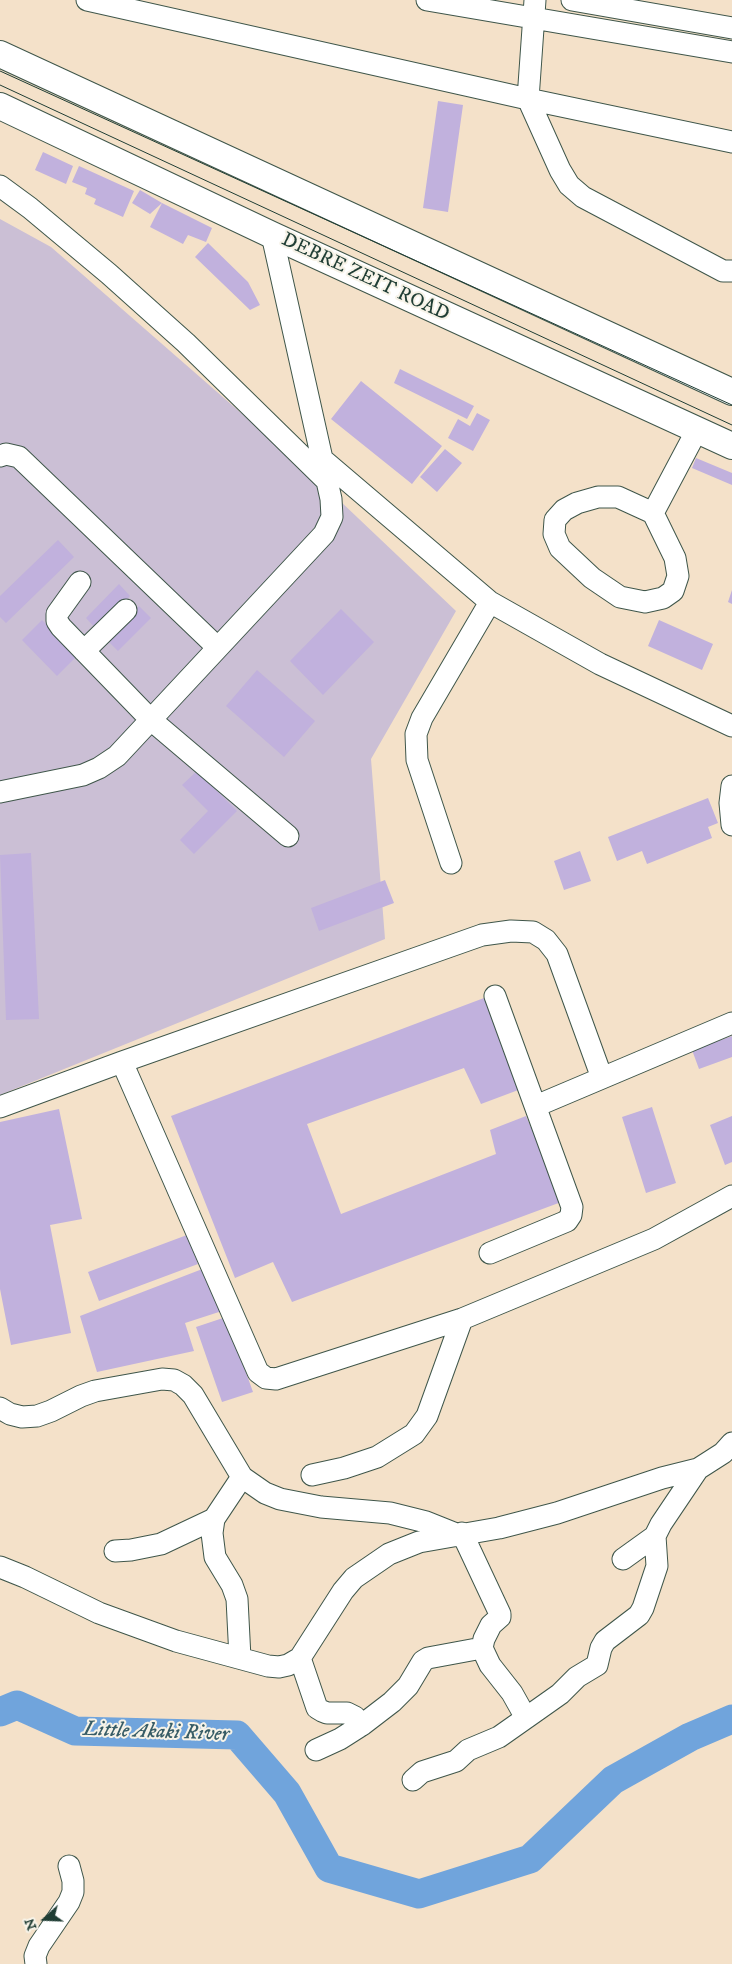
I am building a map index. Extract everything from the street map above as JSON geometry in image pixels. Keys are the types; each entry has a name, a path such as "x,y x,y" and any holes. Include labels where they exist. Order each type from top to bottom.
{"main road":[{"path":"0,54 732,392"},
{"name":"DEBRE ZEIT ROAD","path":"0,106 272,235 732,446"}],"street":[{"path":"87,0 528,99 732,142"},
{"path":"426,0 534,9 732,52"},
{"path":"572,0 732,28"},
{"path":"534,9 528,99 560,170 569,185 582,197 723,271 732,271"},
{"path":"0,186 30,208 109,274 186,343 326,480"},
{"path":"0,792 83,775 99,768 117,756 324,534 332,517 331,499 272,235"},
{"path":"652,513 697,430"},
{"path":"0,456 6,454 19,457 217,647"},
{"path":"322,459 490,602 600,664 732,726"},
{"path":"598,497 618,497 652,513 676,558 678,576 673,591 663,598 645,602 620,597 592,578 560,548 554,534 555,520 564,510 576,503 598,497"},
{"path":"80,582 57,614 57,621 61,627 150,720 288,836"},
{"path":"451,864 417,760 416,734 422,718 490,602"},
{"path":"84,651 126,610"},
{"path":"732,786 730,803 732,825"},
{"path":"0,1107 482,935 511,931 533,932 546,940 557,954 602,1078"},
{"path":"490,1253 567,1222 571,1215 572,1207 496,996"},
{"path":"536,1106 732,1023"},
{"path":"122,1062 258,1372 266,1378 276,1379 462,1319 654,1239 732,1196"},
{"path":"312,1475 344,1468 378,1456 414,1434 427,1416 462,1319"},
{"path":"0,1408 10,1414 22,1417 37,1416 95,1391 162,1379 174,1380 183,1385 193,1396 242,1477 265,1493 280,1499 320,1508 390,1513 426,1522 459,1534 500,1614 500,1617 491,1625 482,1648 490,1665 512,1693 526,1718"},
{"path":"0,1567 25,1577 99,1614 176,1641 268,1666 278,1667 288,1665 300,1658 343,1591 354,1578 389,1554 419,1542 499,1528 557,1513 662,1478 698,1469 723,1453 732,1444"},
{"path":"623,1559 655,1536 698,1469"},
{"path":"240,1658 237,1599 232,1585 215,1557 212,1533 214,1519 242,1477"},
{"path":"115,1551 160,1544 214,1519"},
{"path":"413,1780 422,1772 456,1761 468,1750 499,1737 560,1694 577,1677 597,1665 601,1648 606,1641 638,1615 643,1608 657,1566 655,1536"},
{"path":"316,1750 340,1739 362,1725 402,1693 423,1661 428,1658 482,1648"},
{"path":"300,1658 317,1708 322,1712 347,1713 362,1725"},
{"path":"36,1964 39,1946 69,1902 73,1892 73,1881 69,1866"}],"shaded area":[{"path":"0,219 51,247 319,481 456,611 371,759 385,939 0,1095"}],"building":[{"path":"438,101 463,105 448,212 423,208"},
{"path":"43,152 73,166 66,184 35,170"},
{"path":"79,166 134,191 123,217 94,204 96,199 85,194 87,188 72,182"},
{"path":"140,190 162,203 150,214 132,203"},
{"path":"162,203 212,228 206,242 188,235 183,244 150,227"},
{"path":"208,243 248,282 260,305 250,310 195,257"},
{"path":"400,369 474,406 467,419 394,383"},
{"path":"361,381 442,446 412,484 331,419"},
{"path":"477,413 490,420 473,451 448,438 458,419 470,426"},
{"path":"445,449 462,463 437,492 420,477"},
{"path":"696,458 732,473 732,485 692,468"},
{"path":"58,540 74,557 6,623 0,617 0,596"},
{"path":"119,584 130,596 97,630 86,618"},
{"path":"732,590 732,604 728,602"},
{"path":"139,606 151,618 118,651 106,639"},
{"path":"341,609 374,642 323,695 290,661"},
{"path":"42,620 77,656 57,676 22,640"},
{"path":"659,620 713,644 702,670 648,646"},
{"path":"257,670 315,721 284,757 226,706"},
{"path":"197,771 237,811 194,854 180,840 208,811 182,785"},
{"path":"708,798 718,823 708,827 712,838 647,864 642,851 617,861 608,837"},
{"path":"580,851 591,881 564,890 554,861"},
{"path":"31,853 39,1019 6,1020 0,855"},
{"path":"385,880 394,903 319,931 311,908"},
{"path":"484,998 521,1089 481,1104 464,1068 307,1124 341,1214 496,1154 490,1130 526,1116 564,1201 292,1302 273,1262 235,1278 171,1116"},
{"path":"732,1036 732,1057 699,1069 692,1050"},
{"path":"652,1107 676,1183 646,1193 622,1117"},
{"path":"59,1109 82,1219 50,1225 71,1333 11,1345 0,1289 0,1122"},
{"path":"732,1116 732,1162 725,1165 710,1125"},
{"path":"187,1235 198,1264 99,1301 88,1272"},
{"path":"205,1268 222,1311 185,1323 194,1351 97,1372 80,1316"},
{"path":"226,1317 253,1392 222,1402 196,1327"}],"waterway":[{"name":"Little Akaki River","path":"0,1712 17,1705 75,1731 237,1735 287,1793 329,1868 419,1894 530,1859 613,1780 690,1737 732,1719"}],"tram line":[{"path":"0,71 732,405"},
{"path":"0,85 732,425"}]}
